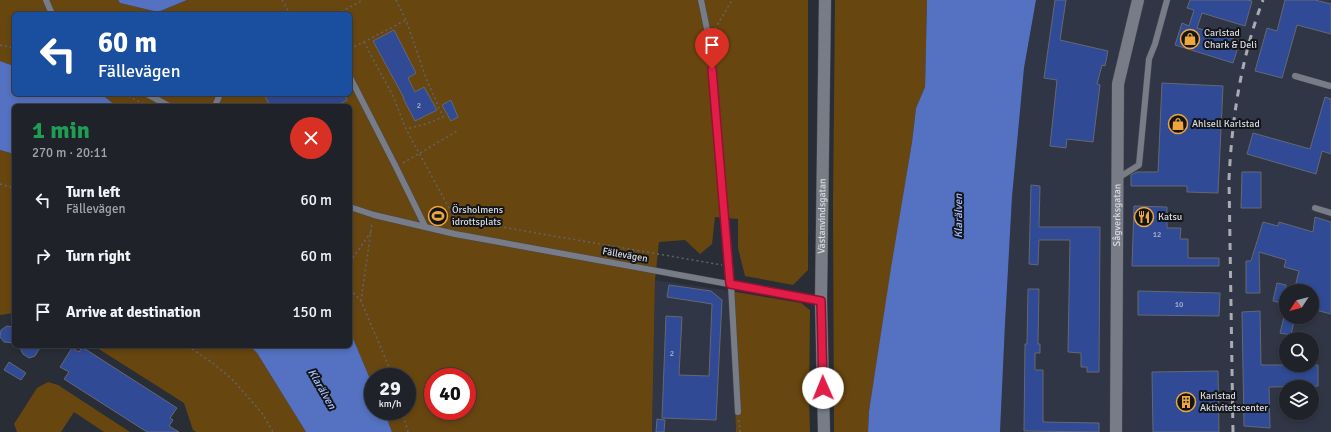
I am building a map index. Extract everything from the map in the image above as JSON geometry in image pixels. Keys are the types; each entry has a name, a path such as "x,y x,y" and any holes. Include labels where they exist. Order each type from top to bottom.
{"street":[{"name":"Västanvindsgatan","path":"824,432 821,301 826,0"},
{"name":"Sågverksgatan","path":"1116,432 1118,84 1138,0"}],"lane":[{"path":"46,0 51,12"},
{"path":"701,0 709,39 730,267 738,412"},
{"path":"1118,178 1139,165 1149,59 1155,44 1167,0"},
{"path":"1295,76 1330,86"},
{"path":"352,81 425,226"},
{"path":"151,96 165,104"},
{"name":"Fällevägen","path":"352,208 374,215 456,234 821,301"},
{"path":"1315,208 1331,213"}],"path":[{"path":"282,0 289,12"},
{"path":"341,12 363,0"},
{"path":"396,0 406,20 426,78 442,116 426,124 406,129"},
{"path":"709,39 732,0"},
{"path":"352,48 406,20"},
{"path":"364,42 393,96 406,129 455,219 456,234"},
{"path":"0,44 12,47"},
{"path":"128,96 144,104"},
{"path":"396,167 459,130"},
{"path":"0,184 12,187"},
{"path":"361,301 374,215"},
{"path":"455,219 730,267"},
{"path":"352,259 371,232"},
{"path":"352,291 361,301 389,368"},
{"path":"191,348 214,364 233,380 262,413 273,432"},
{"path":"738,412 740,432"},
{"path":"405,420 408,432"}],"shaded area":[{"name":"Örsholmens idrottsplats","path":"0,0 118,0 120,3 158,12 12,12 12,65 0,61"},
{"name":"Örsholmens idrottsplats","path":"187,0 808,0 808,270 793,285 745,276 738,248 738,219 715,217 712,244 700,254 685,240 659,242 655,280 652,432 392,432 387,420 416,420 416,368 365,368 352,336 352,104 114,104 102,96 352,96 352,12 158,12"},
{"path":"835,0 927,0 925,87 916,108 912,142 869,411 868,432 834,432 833,206"},
{"path":"1036,0 1331,0 1331,432 1000,432 1012,197 1024,68"},
{"path":"0,150 12,153 12,313 0,315"},
{"path":"655,280 730,291 736,432 652,432"},
{"path":"730,291 801,303 810,310 810,432 736,432"},
{"path":"97,348 252,348 257,353 306,432 196,432 193,430 184,403"},
{"path":"48,382 58,385 130,432 104,432 74,412 61,432 17,432 14,424 37,388"}],"water":[{"path":"118,0 187,0 158,12 120,3"},
{"name":"Klarälven","path":"927,0 1036,0 1024,68 1012,197 1000,432 868,432 869,411 912,142 916,108 925,87"},
{"path":"0,61 12,65 12,96 102,96 114,104 12,104 12,153 0,150"},
{"name":"Klarälven","path":"352,336 365,368 364,368 364,420 387,420 392,432 306,432 257,353 252,348 352,348"}],"building":[{"path":"1055,0 1066,0 1060,40 1108,51 1105,66 1102,65 1097,84 1100,85 1093,142 1067,139 1066,148 1050,146 1057,80 1044,78"},
{"path":"1190,0 1252,1 1245,26 1202,13 1197,28 1240,41 1233,63 1175,45 1182,23 1189,26 1194,10 1187,8"},
{"path":"1285,0 1315,0 1331,4 1331,34 1297,25 1282,78 1255,71 1267,28 1277,31"},
{"path":"394,30 416,73 408,78 415,92 424,87 437,110 415,121 373,41"},
{"path":"1162,83 1223,86 1218,193 1187,192 1187,186 1131,186 1131,175 1137,172 1158,172"},
{"path":"265,96 345,96 347,100 340,104 269,104"},
{"path":"1325,97 1331,99 1331,154 1322,151 1316,174 1247,154 1253,133 1310,149"},
{"path":"451,100 458,117 451,121 442,105"},
{"path":"1242,172 1261,172 1261,208 1241,208"},
{"path":"1031,185 1040,186 1039,227 1100,227 1099,372 1087,372 1087,367 1081,367 1081,353 1068,352 1070,240 1039,240 1038,265 1029,264"},
{"path":"1134,206 1167,207 1167,228 1181,228 1180,239 1188,239 1188,258 1219,258 1219,266 1132,266"},
{"path":"1315,217 1331,222 1331,314 1319,311 1319,284 1296,284 1299,271 1284,267 1286,260 1259,252 1260,293 1246,293 1246,261 1251,261 1263,222 1278,226 1279,222 1313,232"},
{"path":"1277,283 1282,284 1279,284 1279,302 1273,301"},
{"path":"669,285 711,291 722,300 716,420 662,418 666,316 682,317 679,375 709,376 712,304 667,297"},
{"path":"1028,289 1039,289 1038,344 1040,344 1040,353 1035,353 1035,370 1043,370 1043,422 1099,423 1099,432 1024,431 1025,344 1027,344"},
{"path":"1138,291 1220,293 1219,316 1138,315"},
{"path":"1260,311 1261,365 1279,365 1279,372 1318,372 1318,380 1279,380 1279,387 1269,387 1270,428 1244,426 1242,312"},
{"path":"1282,324 1293,324 1292,332 1280,332"},
{"path":"7,326 12,327 12,343 4,342 0,337 1,330"},
{"path":"20,348 40,348 35,356 29,358 23,354"},
{"path":"72,348 79,352 81,348 84,348 177,408 170,418 173,420 169,426 179,432 147,432 64,379 69,372 60,367"},
{"path":"9,362 26,373 21,380 4,370"},
{"name":"Karlstad Aktivitetscenter","path":"1218,371 1219,432 1153,432 1152,372"},
{"path":"657,419 665,420 664,432 656,432"}],"railway":[{"path":"1233,432 1229,179 1230,156 1235,111 1243,66 1255,22 1263,0"}],"place":[{"name":"Carlstad Chark & Deli","path":"1190,39"},
{"name":"Ahlsell Karlstad","path":"1178,124"},
{"name":"Örsholmens idrottsplats","path":"438,216"},
{"name":"Katsu","path":"1144,217"},
{"name":"Karlstad Aktivitetscenter","path":"1186,402"}],"route":[{"path":"712,69 730,267 730,284 821,301 823,388"}]}
